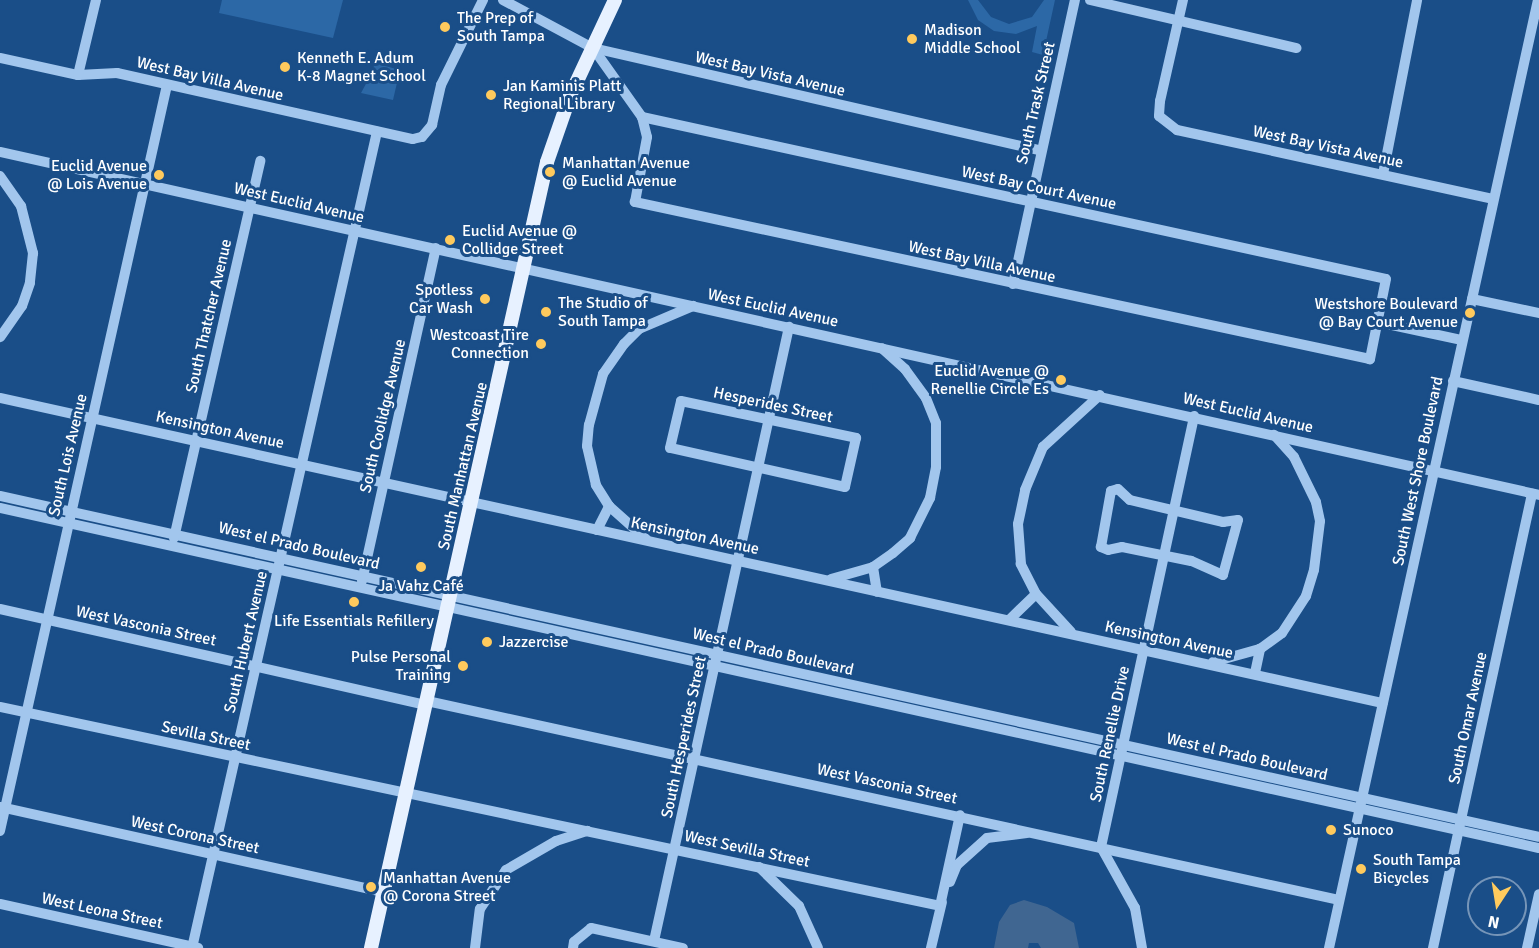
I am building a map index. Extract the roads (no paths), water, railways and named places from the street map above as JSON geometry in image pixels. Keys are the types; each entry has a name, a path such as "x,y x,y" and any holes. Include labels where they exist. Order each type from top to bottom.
{"main road":[{"name":"South Manhattan Avenue","path":"371,948 547,162 567,105 615,0"}],"street":[{"path":"78,75 96,0"},
{"name":"West Bay Villa Avenue","path":"0,58 78,75 117,73 413,139 422,137 432,125 441,85 483,0"},
{"name":"West Bay Vista Avenue","path":"503,0 593,48 1041,151"},
{"name":"South Trask Street","path":"1013,284 1075,0"},
{"path":"1090,0 1297,48"},
{"path":"1179,20 1183,0"},
{"path":"1383,174 1417,0"},
{"name":"South West Shore Boulevard","path":"1329,948 1432,469 1538,0"},
{"name":"West Bay Vista Avenue","path":"1179,20 1160,100 1160,116 1177,130 1493,199"},
{"path":"593,48 642,117"},
{"name":"South Lois Avenue","path":"0,831 2,808 26,713 167,85"},
{"name":"West Bay Villa Avenue","path":"642,117 647,137 635,202 1370,359 1378,321"},
{"name":"West Bay Court Avenue","path":"642,117 1386,279 1378,321"},
{"name":"South Hubert Avenue","path":"194,948 377,132"},
{"name":"West Euclid Avenue","path":"0,152 1100,395 1536,494"},
{"name":"South Thatcher Avenue","path":"172,548 260,161"},
{"path":"0,176 21,206 33,253 30,283 22,306 0,337"},
{"name":"South Coolidge Avenue","path":"360,590 436,248"},
{"path":"1472,299 1539,313"},
{"path":"649,541 609,506 596,485 587,446 588,425 603,374 639,329 694,306"},
{"path":"1378,321 1462,340"},
{"name":"South Hesperides Street","path":"654,941 789,327"},
{"path":"828,580 873,567 910,537 921,520 930,498 938,444 936,423 926,398 905,369 882,348"},
{"path":"1453,381 1539,400"},
{"path":"1074,634 1036,594 1021,564 1018,543 1025,490 1043,447 1100,395"},
{"name":"Kensington Avenue","path":"0,398 1383,703"},
{"name":"Hesperides Street","path":"681,401 856,438 845,487 758,467 670,448 681,401"},
{"name":"South Renellie Drive","path":"1101,847 1194,416"},
{"path":"1206,664 1260,649 1295,617 1306,596 1319,543 1316,502 1294,457 1274,435"},
{"path":"1118,489 1130,500 1174,510 1223,522 1238,520 1223,575 1201,564 1122,547 1108,550 1101,547 1111,491 1118,489"},
{"name":"South Omar Avenue","path":"1433,948 1459,825 1536,494"},
{"name":"West el Prado Boulevard","path":"0,496 407,585 491,617 603,635 1121,749 1459,825 1539,848"},
{"path":"597,530 609,506"},
{"name":"West el Prado Boulevard","path":"0,508 405,599 494,604 603,635"},
{"path":"873,567 877,592"},
{"path":"405,599 407,585"},
{"path":"1009,620 1036,594"},
{"path":"491,617 494,604"},
{"name":"West Vasconia Street","path":"0,609 426,703 695,757 1339,900"},
{"path":"1255,673 1260,649"},
{"name":"Sevilla Street","path":"0,707 236,759 406,793"},
{"name":"West Sevilla Street","path":"406,793 590,830 940,906"},
{"name":"West Corona Street","path":"2,808 384,891"},
{"path":"931,948 960,815"},
{"name":"West el Prado Boulevard","path":"1459,825 1539,837"},
{"path":"475,948 480,909 506,870 556,841 590,830"},
{"path":"940,906 957,865 987,838 1036,832"},
{"path":"1101,847 1135,908 1142,948"},
{"path":"759,867 800,906 818,948"},
{"path":"1527,948 1539,894"},
{"name":"West Leona Street","path":"0,904 194,948"},
{"path":"573,948 574,942 591,928 683,948"}],"place":[{"name":"The Prep of South Tampa","path":"445,27"},
{"name":"Madison Middle School","path":"912,39"},
{"name":"Kenneth E. Adum K-8 Magnet School","path":"285,67"},
{"name":"Jan Kaminis Platt Regional Library","path":"491,95"},
{"name":"Manhattan Avenue @ Euclid Avenue","path":"550,172"},
{"name":"Euclid Avenue @ Lois Avenue","path":"159,175"},
{"name":"Euclid Avenue @ Collidge Street","path":"450,240"},
{"name":"Spotless Car Wash","path":"485,299"},
{"name":"The Studio of South Tampa","path":"546,312"},
{"name":"Westshore Boulevard @ Bay Court Avenue","path":"1470,313"},
{"name":"Westcoast Tire Connection","path":"541,344"},
{"name":"Euclid Avenue @ Renellie Circle Es","path":"1061,380"},
{"name":"Ja Vahz Café","path":"421,567"},
{"name":"Life Essentials Refillery","path":"354,602"},
{"name":"Jazzercise","path":"487,642"},
{"name":"Pulse Personal Training","path":"463,666"},
{"name":"Sunoco","path":"1331,830"},
{"name":"South Tampa Bicycles","path":"1361,869"},
{"name":"Manhattan Avenue @ Corona Street","path":"371,887"}]}
